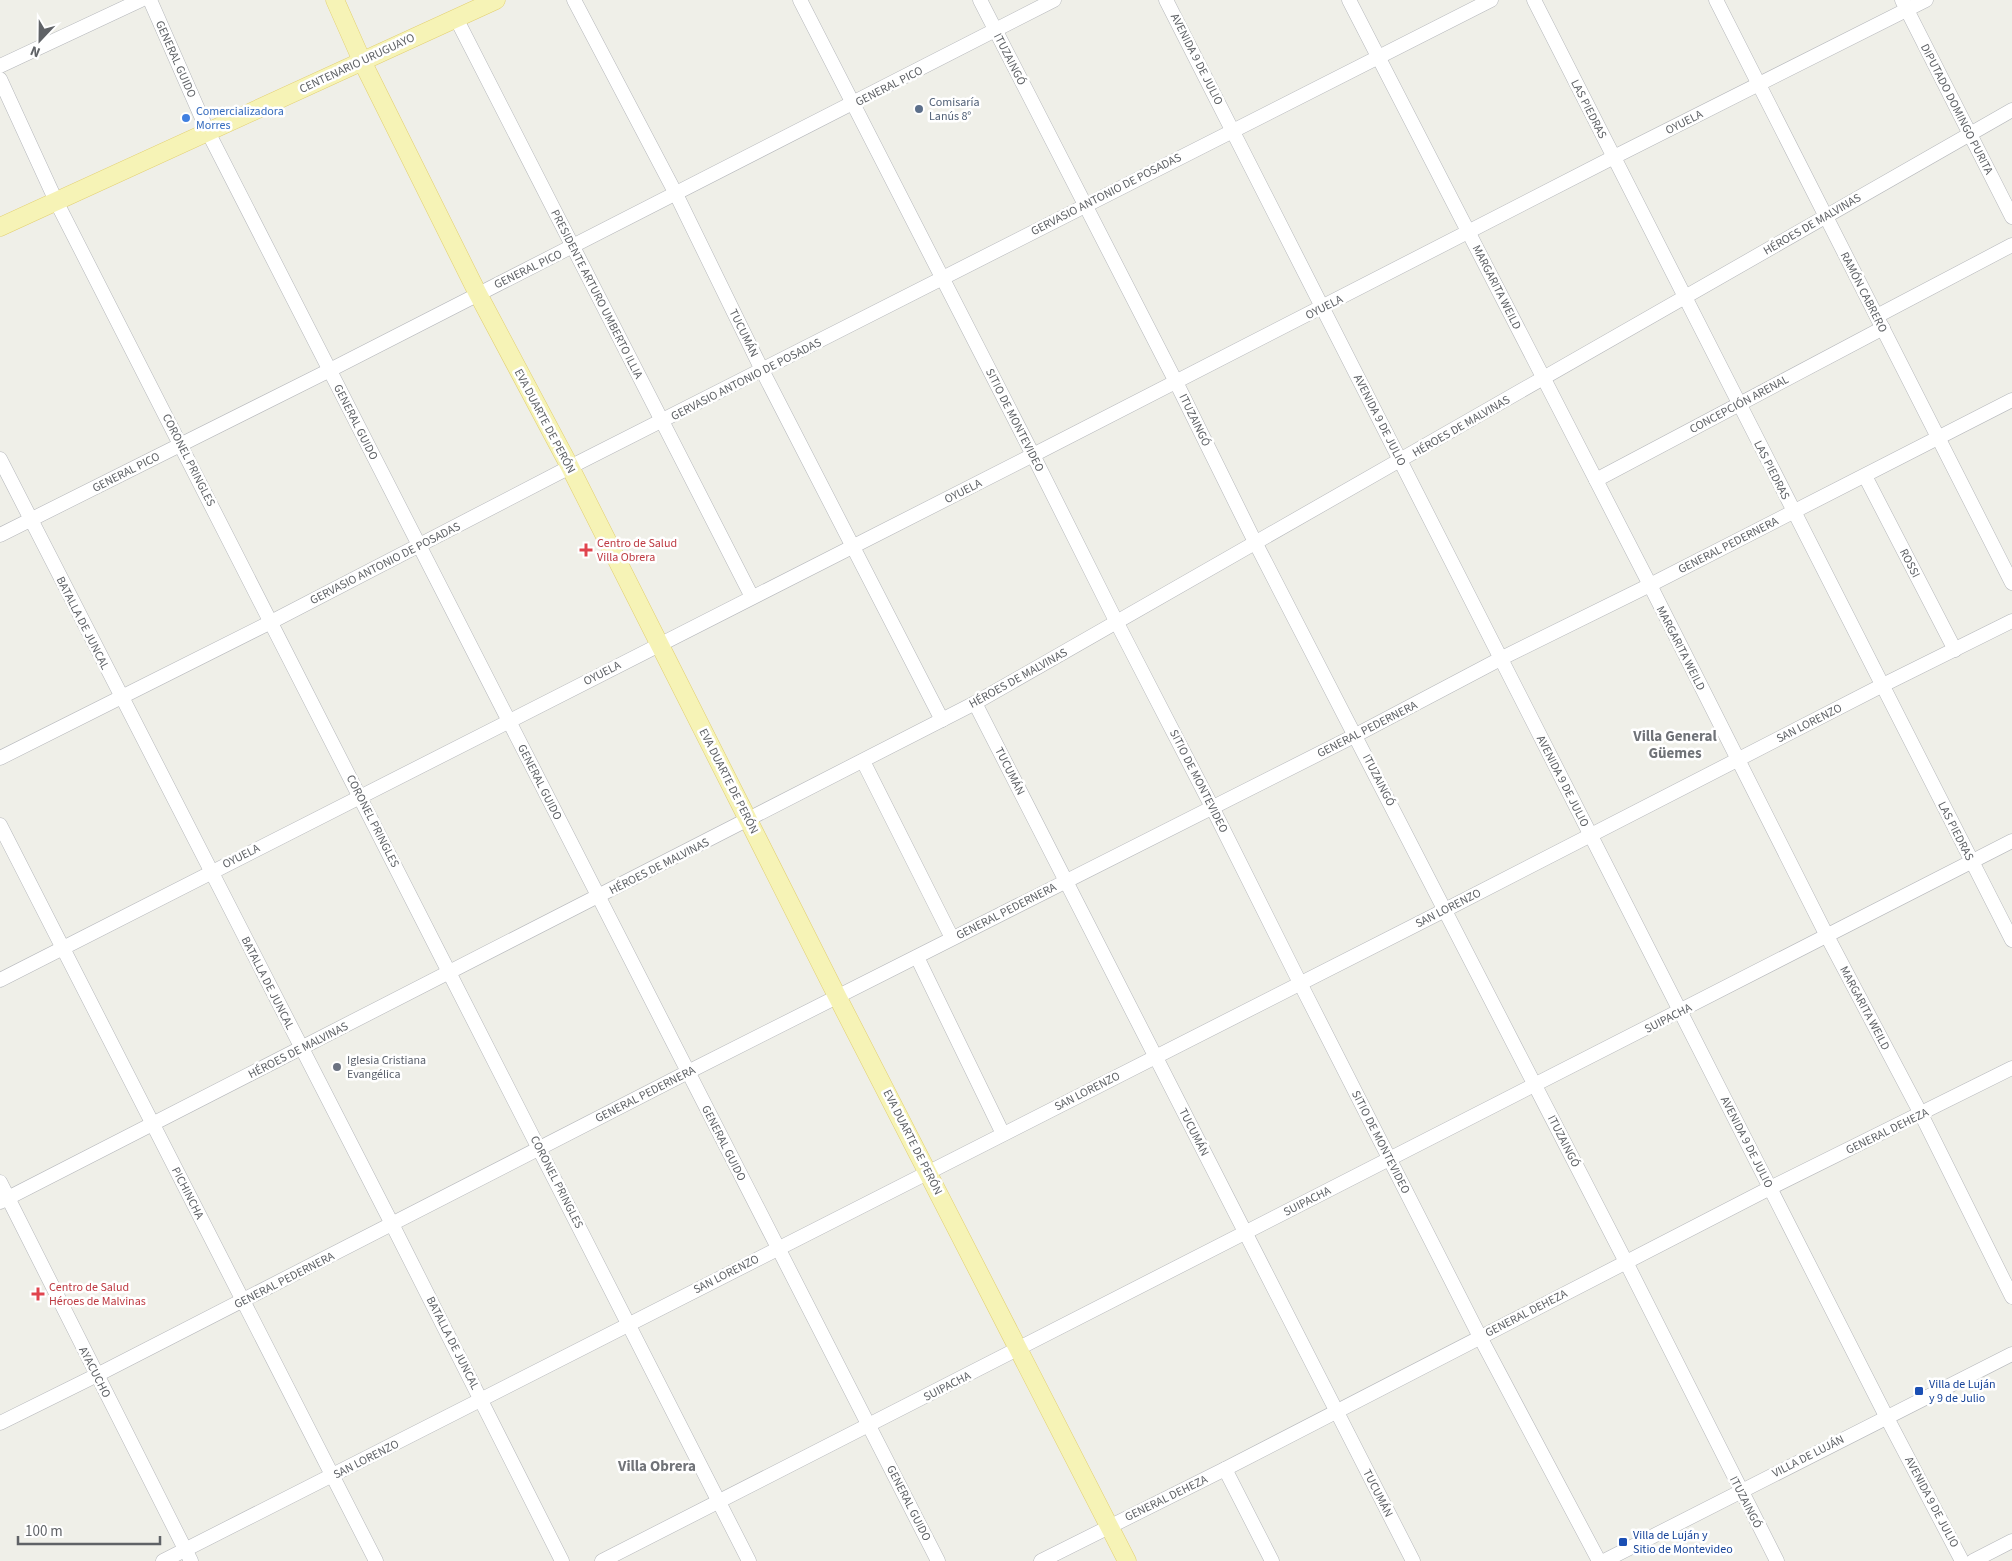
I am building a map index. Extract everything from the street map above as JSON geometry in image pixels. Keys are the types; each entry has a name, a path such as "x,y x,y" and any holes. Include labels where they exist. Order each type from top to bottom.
{"main road":[{"name":"EVA DUARTE DE PERÓN","path":"335,0 362,61 478,294 570,467 838,998 1127,1561"},
{"name":"CENTENARIO URUGUAYO","path":"0,227 496,0"}],"street":[{"path":"0,66 141,0"},
{"name":"GENERAL GUIDO","path":"150,0 208,132 938,1561"},
{"name":"TUCUMÁN","path":"574,0 676,194 762,370 942,720"},
{"name":"SITIO DE MONTEVIDEO","path":"800,0 1034,455 1116,623 1212,807 1480,1337 1599,1561"},
{"name":"ITUZAINGÓ","path":"980,0 1176,382 1255,542 1626,1262 1776,1561"},
{"name":"GENERAL PICO","path":"0,535 330,370 1054,0"},
{"name":"AVENIDA 9 DE JULIO","path":"1166,0 1502,658 1590,835 1682,1011 1886,1416 1962,1561"},
{"name":"MARGARITA WEILD","path":"1349,0 1650,585 1827,936 1921,1114 2012,1296"},
{"name":"GERVASIO ANTONIO DE POSADAS","path":"0,758 120,696 271,622 570,467 1491,0"},
{"name":"LAS PIEDRAS","path":"1534,0 1971,861 2011,935"},
{"name":"RAMÓN CABRERO","path":"1716,0 2012,583"},
{"name":"OYUELA","path":"0,980 1469,233 1759,84 1905,5 1926,0"},
{"name":"DIPUTADO DOMINGO PURITA","path":"1905,5 2012,217"},
{"name":"PRESIDENTE ARTURO UMBERTO ILLIA","path":"456,18 752,597"},
{"name":"CORONEL PRINGLES","path":"0,79 56,201 630,1324 749,1561"},
{"name":"HÉROES DE MALVINAS","path":"4,1200 975,703 2012,110"},
{"name":"CONCEPCIÓN ARENAL","path":"1596,480 1739,405 2012,245"},
{"name":"GENERAL PEDERNERA","path":"0,1423 2012,400"},
{"name":"BATALLA DE JUNCAL","path":"0,459 482,1400 562,1561"},
{"name":"ROSSI","path":"1865,476 1955,650"},
{"name":"SAN LORENZO","path":"163,1561 188,1555 333,1476 778,1248 1737,759 2012,621"},
{"name":"TUCUMÁN","path":"975,703 1413,1561"},
{"path":"863,761 952,938"},
{"name":"PICHINCHA","path":"0,825 376,1561"},
{"name":"SUIPACHA","path":"602,1561 2012,841"},
{"path":"917,957 1003,1134"},
{"name":"GENERAL DEHEZA","path":"1041,1561 1226,1469 1770,1188 2012,1068"},
{"name":"AYACUCHO","path":"0,1182 4,1200 97,1375 188,1555"},
{"name":"VILLA DE LUJÁN","path":"1604,1561 1886,1416 2012,1354"},
{"path":"1226,1469 1272,1561"},
{"path":"1972,1561 2012,1541"}],"place":[{"name":"Comisaría Lanús 8°","path":"919,109"},
{"name":"Comercializadora Morres","path":"186,118"},
{"name":"Centro de Salud Villa Obrera","path":"586,550"},
{"name":"Iglesia Cristiana Evangélica","path":"337,1067"},
{"name":"Centro de Salud Héroes de Malvinas","path":"38,1294"},
{"name":"Villa de Luján y 9 de Julio","path":"1919,1391"},
{"name":"Villa de Luján y Sitio de Montevideo","path":"1623,1542"}],"district":[{"name":"Villa General Güemes","path":"1675,744"},
{"name":"Villa Obrera","path":"657,1466"}]}
